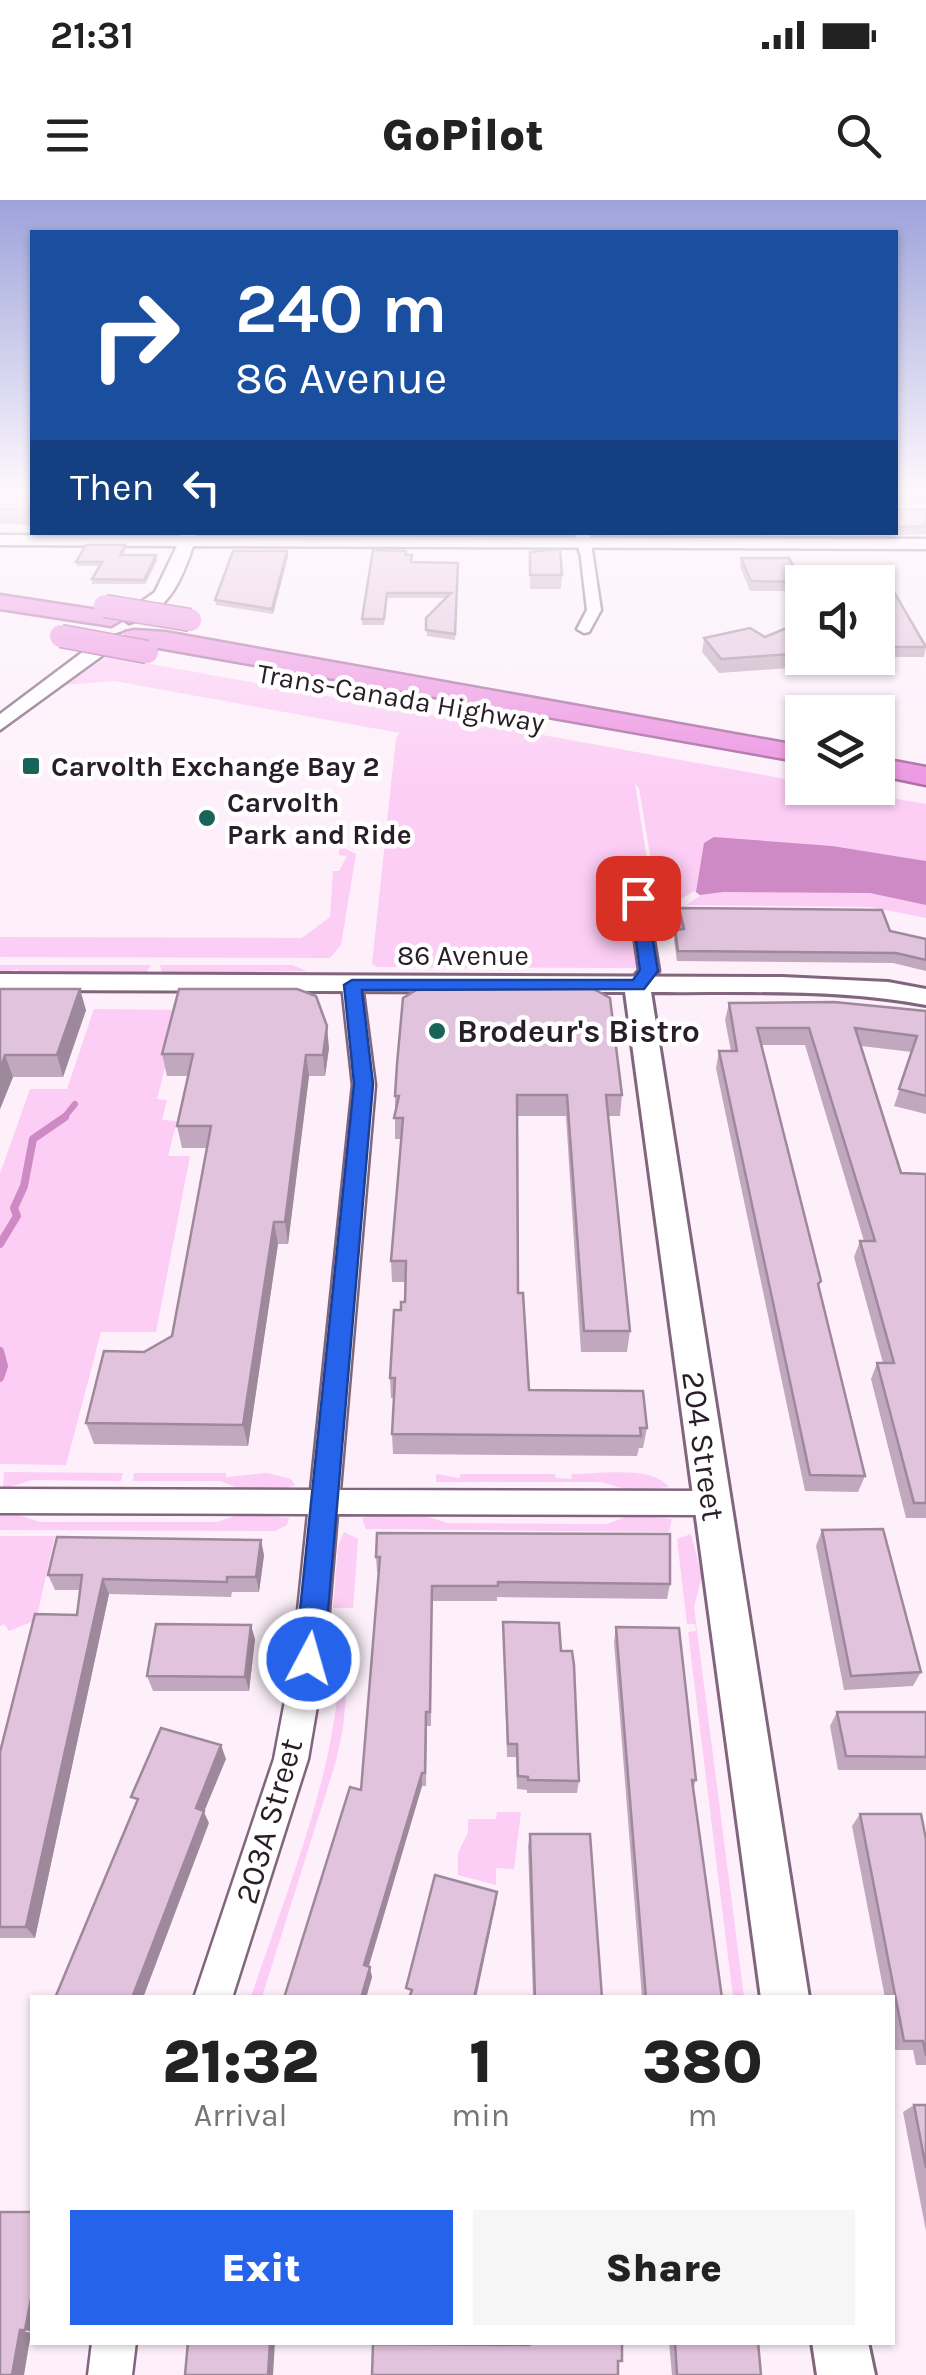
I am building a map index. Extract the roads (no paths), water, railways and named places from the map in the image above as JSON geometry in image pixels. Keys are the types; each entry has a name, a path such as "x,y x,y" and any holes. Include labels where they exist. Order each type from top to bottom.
{"highway":[{"name":"Trans-Canada Highway","path":"14,592 125,628 785,766"},
{"path":"0,602 164,639 785,751"},
{"path":"0,610 163,632 563,702 785,735"},
{"name":"Trans-Canada Highway","path":"0,625 61,636 190,620 516,676"},
{"path":"895,751 926,756"},
{"path":"895,770 926,776"},
{"path":"895,787 926,792"}],"main road":[{"path":"0,724 150,610 164,592"},
{"path":"0,708 96,642 125,628"}],"street":[{"path":"584,629 594,610 591,592"},
{"name":"204 Street","path":"638,898 649,971 638,985 785,1995"},
{"name":"86 Avenue","path":"0,982 824,986 926,997"},
{"name":"203A Street","path":"214,1995 291,1759 309,1659 364,1084 352,985"},
{"path":"0,1501 712,1503"},
{"path":"110,2375 114,2345"},
{"path":"841,2345 846,2375"}],"waterway":[{"path":"64,1118 75,1104"},
{"path":"0,1244 17,1216 14,1208 24,1186 33,1139 64,1118"},
{"path":"0,1351 4,1366 0,1378"}],"place":[{"name":"Carvolth Exchange Bay 2","path":"31,766"},
{"name":"Carvolth Park and Ride","path":"207,818"},
{"name":"Brodeur's Bistro","path":"437,1031"}]}
